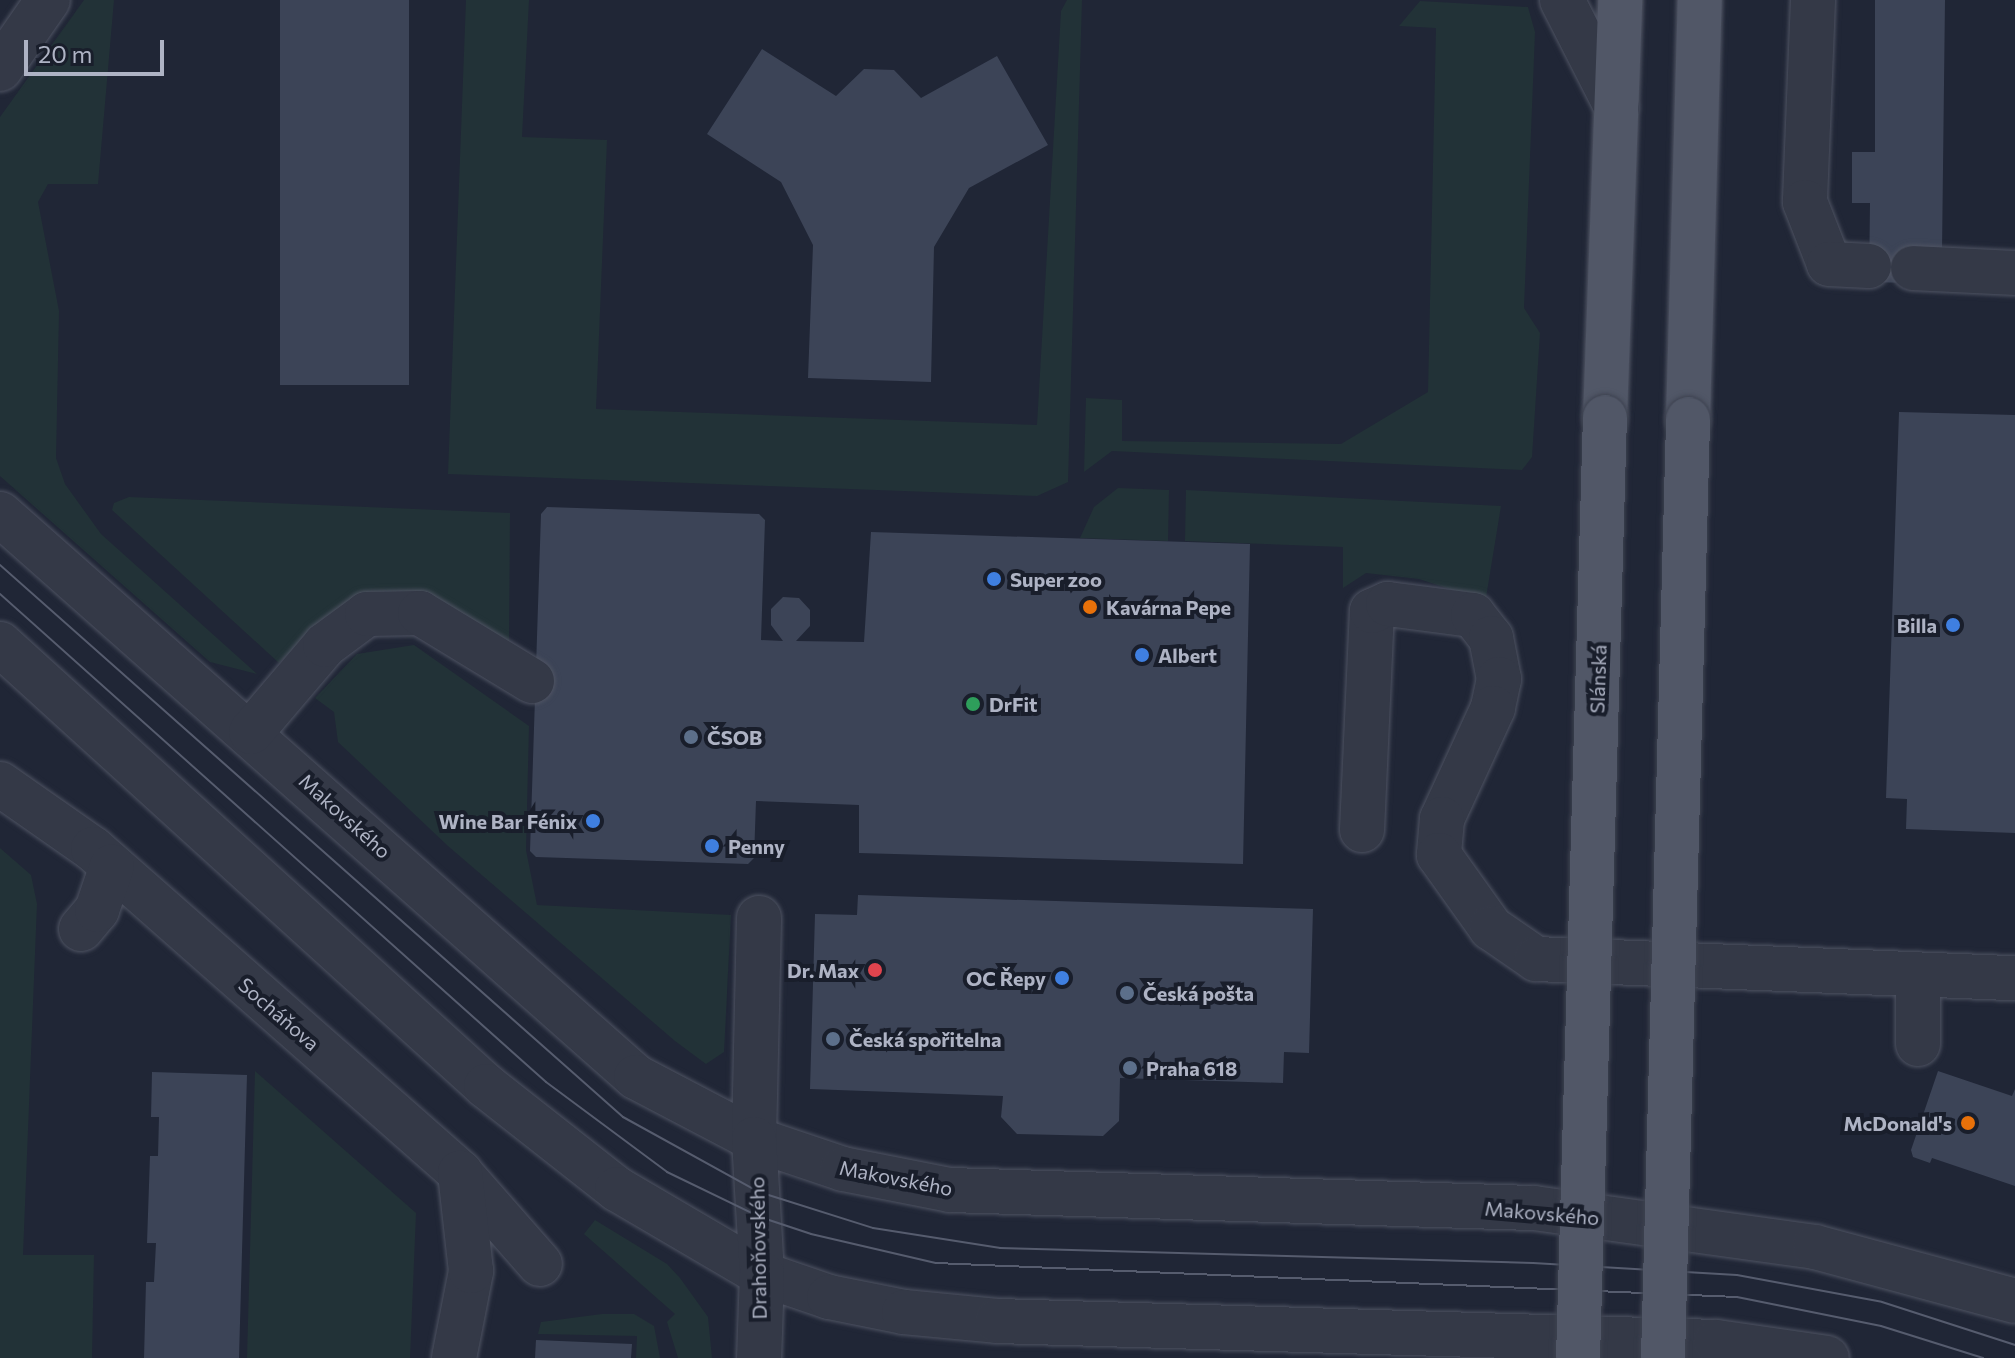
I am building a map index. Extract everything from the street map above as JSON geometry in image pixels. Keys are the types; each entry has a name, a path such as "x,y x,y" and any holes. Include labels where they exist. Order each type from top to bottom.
{"main road":[{"name":"Slánská","path":"1578,1358 1620,0"},
{"path":"1663,1358 1700,0"}],"street":[{"path":"0,69 48,0"},
{"path":"1562,0 1617,108"},
{"path":"1813,0 1805,202 1829,264 1869,266"},
{"path":"1913,268 2015,273"},
{"name":"Makovského","path":"0,514 251,732 636,1077 754,1139 843,1169 950,1190 1534,1208 1815,1247 2015,1301"},
{"path":"1362,830 1372,611 1388,604 1428,605 1473,615 1491,638 1499,679 1493,708 1442,819 1439,855 1491,928 1536,959 2015,978"},
{"path":"251,732 325,645 367,614 420,613 532,681"},
{"path":"0,644 486,1086 617,1189 762,1274 829,1297 904,1312 997,1321 1175,1330 1716,1342 1827,1358"},
{"name":"Socháňova","path":"0,784 112,866 460,1173 540,1264"},
{"path":"81,929 97,910 112,866"},
{"name":"Drahoňovského","path":"759,918 754,1139 762,1274 759,1358"},
{"path":"1918,975 1918,1044"},
{"path":"454,1358 471,1271 460,1173"}],"shaded area":[{"path":"84,0 114,0 98,184 48,184 38,202 59,311 56,458 65,484 101,534 257,674 210,662 0,476 0,117"},
{"path":"466,0 529,0 522,137 607,140 596,409 1037,425 1061,11 1067,0 1082,0 1068,482 1037,496 448,474"},
{"path":"1420,1 1528,7 1535,32 1524,308 1540,333 1532,457 1522,470 1112,451 1084,472 1086,398 1122,400 1122,441 1341,444 1428,392 1436,28 1399,26"},
{"path":"1118,488 1169,490 1168,541 1080,538 1094,507"},
{"path":"1186,490 1501,506 1484,610 1462,593 1419,579 1366,573 1343,588 1343,547 1185,541"},
{"path":"129,497 510,513 509,647 373,596 325,617 279,663 112,510 114,503"},
{"path":"414,645 529,726 526,850 537,905 731,915 724,1052 706,1064 675,1041 448,846 338,742 334,712 315,698 357,654"},
{"path":"0,848 31,875 37,904 23,1255 94,1255 92,1358 0,1358"},
{"path":"255,1071 416,1213 410,1358 247,1358"},
{"path":"595,1220 667,1264 680,1278 708,1317 712,1358 678,1358 667,1322 675,1314 584,1234"},
{"path":"602,1314 634,1314 654,1326 660,1358 636,1358 637,1336 538,1334 541,1322"}],"building":[{"path":"280,0 409,0 409,385 280,385"},
{"path":"1875,0 1945,0 1942,252 1913,283 1869,282 1870,203 1852,203 1852,152 1875,152"},
{"path":"762,49 836,96 864,69 894,70 921,98 997,56 1048,145 969,188 934,247 931,382 808,378 813,245 781,182 707,134"},
{"name":"Billa","path":"1899,412 2015,415 2015,833 1906,829 1907,799 1886,798"},
{"path":"547,507 759,514 765,520 761,640 783,641 771,625 771,609 783,597 799,598 810,610 810,626 796,641 864,642 871,532 1250,544 1243,864 859,853 859,805 756,801 754,858 748,864 536,857 530,851 541,514"},
{"name":"OC Řepy","path":"858,895 1313,909 1309,1053 1284,1052 1283,1083 1120,1078 1119,1121 1103,1136 1017,1134 1001,1117 1003,1096 810,1089 815,914 857,915"},
{"name":"McDonald's","path":"1938,1071 2012,1096 2015,1089 2015,1186 1932,1158 1930,1163 1913,1157 1911,1150"},
{"path":"152,1072 247,1075 239,1358 144,1358 146,1282 154,1282 156,1243 147,1243 150,1156 158,1156 159,1117 151,1117"},
{"path":"536,1340 632,1344 631,1358 535,1358"}],"tram line":[{"path":"0,565 623,1117 759,1192 873,1228 1000,1248 1533,1263 1737,1275 1882,1302 2015,1345"},
{"path":"0,594 546,1082 667,1172 760,1217 811,1234 936,1263 1737,1297 1881,1326 1983,1358"}],"place":[{"name":"Super zoo","path":"994,579"},
{"name":"Kavárna Pepe","path":"1090,607"},
{"name":"Billa","path":"1953,625"},
{"name":"Albert","path":"1142,655"},
{"name":"DrFit","path":"973,704"},
{"name":"ČSOB","path":"691,737"},
{"name":"Wine Bar Fénix","path":"593,821"},
{"name":"Penny","path":"712,846"},
{"name":"Dr. Max","path":"875,970"},
{"name":"OC Řepy","path":"1062,978"},
{"name":"Česká pošta","path":"1127,993"},
{"name":"Česká spořitelna","path":"833,1039"},
{"name":"Praha 618","path":"1130,1068"},
{"name":"McDonald's","path":"1968,1123"}]}
